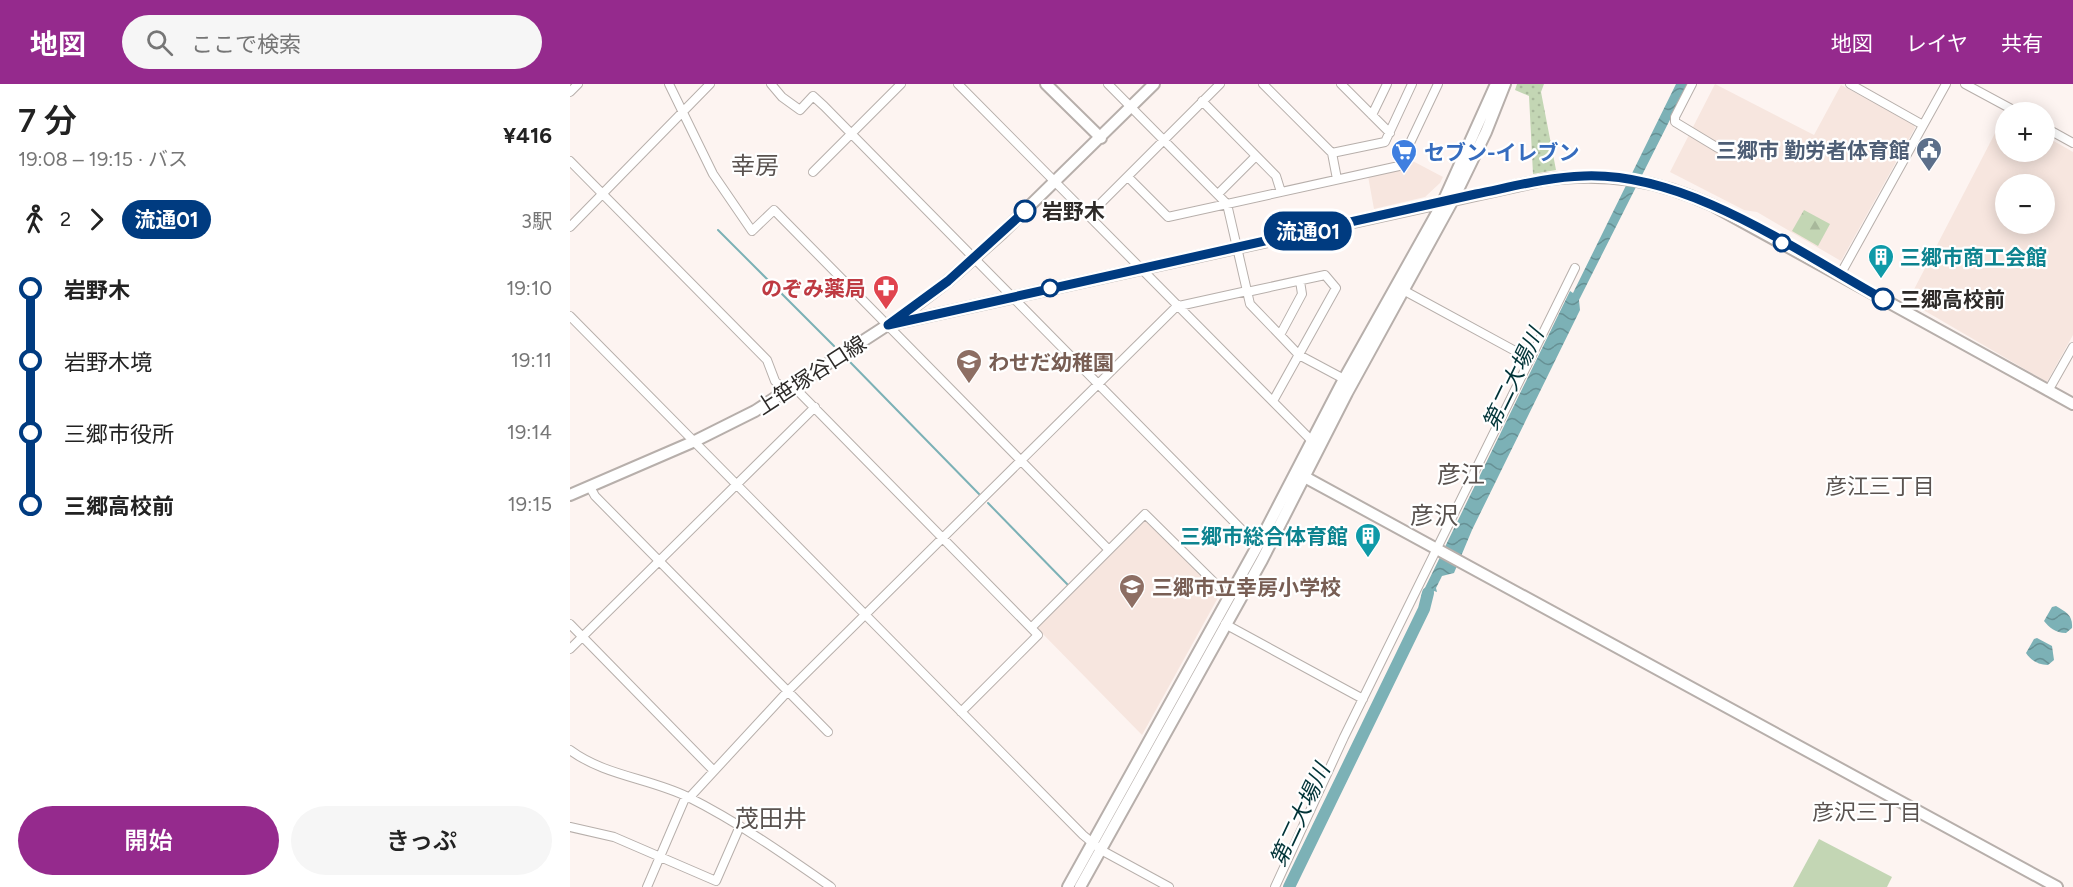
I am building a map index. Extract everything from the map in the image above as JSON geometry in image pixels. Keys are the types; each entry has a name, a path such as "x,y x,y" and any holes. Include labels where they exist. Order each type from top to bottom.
{"street":[{"path":"570,92 578,84"},
{"path":"669,84 720,186 752,231 774,210 1109,550"},
{"path":"570,227 710,84"},
{"path":"771,84 776,92 800,110 813,96 1250,538 1259,543"},
{"path":"813,172 901,84"},
{"path":"958,84 1312,441"},
{"path":"1046,84 1101,138"},
{"path":"1108,84 1227,204 1250,304 1299,355 1344,379"},
{"name":"上笹塚谷口線","path":"570,495 695,441 755,411 888,325 974,258 1056,182 1154,84"},
{"path":"1089,215 1220,84"},
{"path":"1263,84 1332,153 1337,179"},
{"path":"1341,84 1390,133"},
{"path":"1372,115 1387,84"},
{"path":"1332,153 1385,142 1412,84"},
{"path":"1128,177 1168,217 1400,165 1438,84"},
{"path":"1068,887 1096,846 1263,560 1301,475 1312,441 1442,204 1496,84"},
{"path":"1080,887 1096,846 1259,543 1301,475 1453,200 1486,132 1505,84"},
{"path":"1692,84 1675,117 1675,122 1718,148"},
{"path":"1850,84 1923,124"},
{"path":"1840,275 1946,84"},
{"path":"1965,84 1998,102"},
{"path":"1202,101 1276,176 1281,192"},
{"path":"2055,134 2073,143"},
{"path":"1218,194 1256,156"},
{"path":"570,161 766,360 775,381 815,407 1038,635 961,712"},
{"path":"888,325 1559,178 1620,177 1655,183 1714,206 2073,404"},
{"path":"1275,887 1293,843 1362,699 1440,550 1575,268"},
{"path":"647,887 687,797 788,691 1178,306 1325,275 1336,288 1273,401"},
{"path":"1280,335 1302,294 1300,281"},
{"path":"1403,290 1530,360"},
{"path":"570,316 1096,846 1169,887"},
{"path":"2048,391 2073,347"},
{"path":"570,649 815,407"},
{"path":"1301,475 2057,887"},
{"path":"590,487 596,496 828,732"},
{"path":"1031,628 1145,514 1230,597"},
{"path":"570,624 714,771"},
{"path":"1225,624 1362,699"},
{"path":"570,750 584,760 619,775 687,797 740,826 831,887"},
{"path":"570,827 614,837 716,881 740,826"}],"shaded area":[{"path":"1715,84 1814,135 1841,85 1914,124 1915,128 1841,261 1757,212 1744,210 1670,172"},
{"path":"1995,133 1995,162 2055,162 2055,142 2073,152 2073,335 2047,382 1908,301"},
{"path":"1407,158 1443,177 1440,183 1425,197 1374,209 1368,176 1402,168"},
{"name":"三郷市立幸房小学校","path":"1145,518 1220,594 1142,735 1036,627"}],"green space":[{"path":"1517,84 1544,84 1541,92 1556,170 1533,174 1529,96 1515,90"},
{"path":"1804,210 1830,224 1818,246 1792,231"},
{"path":"1819,839 1892,877 1887,887 1793,887"}],"water":[{"path":"1676,84 1688,84 1579,300 1580,310 1472,530 1454,573 1442,576 1436,588 1437,592 1434,591 1426,607 1422,606 1421,596 1570,291 1573,293"},
{"path":"2056,606 2070,617 2072,628 2066,633 2056,631 2044,621 2052,607"},
{"path":"2037,638 2052,646 2054,660 2048,665 2034,661 2026,653 2034,639"}],"waterway":[{"path":"718,230 834,346"},
{"path":"850,362 979,494"},
{"path":"988,503 1068,585"},
{"name":"第二大場川","path":"1289,887 1424,609 1428,593"}],"bus line":[{"name":"流通01","path":"1025,211 948,281 888,325 1340,224 1442,204 1476,194 1573,176 1633,178 1681,191 1736,217 1883,299"}],"place":[{"name":"三郷市 勤労者体育館","path":"1929,173"},
{"name":"セブン-イレブン","path":"1404,175"},
{"name":"岩野木","path":"1025,211"},
{"name":"三郷市商工会館","path":"1881,280"},
{"name":"三郷高校前","path":"1883,299"},
{"name":"のぞみ薬局","path":"886,311"},
{"name":"わせだ幼稚園","path":"969,385"},
{"name":"三郷市総合体育館","path":"1368,559"},
{"name":"三郷市立幸房小学校","path":"1132,610"}],"district":[{"name":"幸房","path":"755,165"},
{"name":"彦江","path":"1461,474"},
{"name":"彦江三丁目","path":"1880,486"},
{"name":"彦沢","path":"1434,515"},
{"name":"彦沢三丁目","path":"1867,812"},
{"name":"茂田井","path":"771,818"}]}
